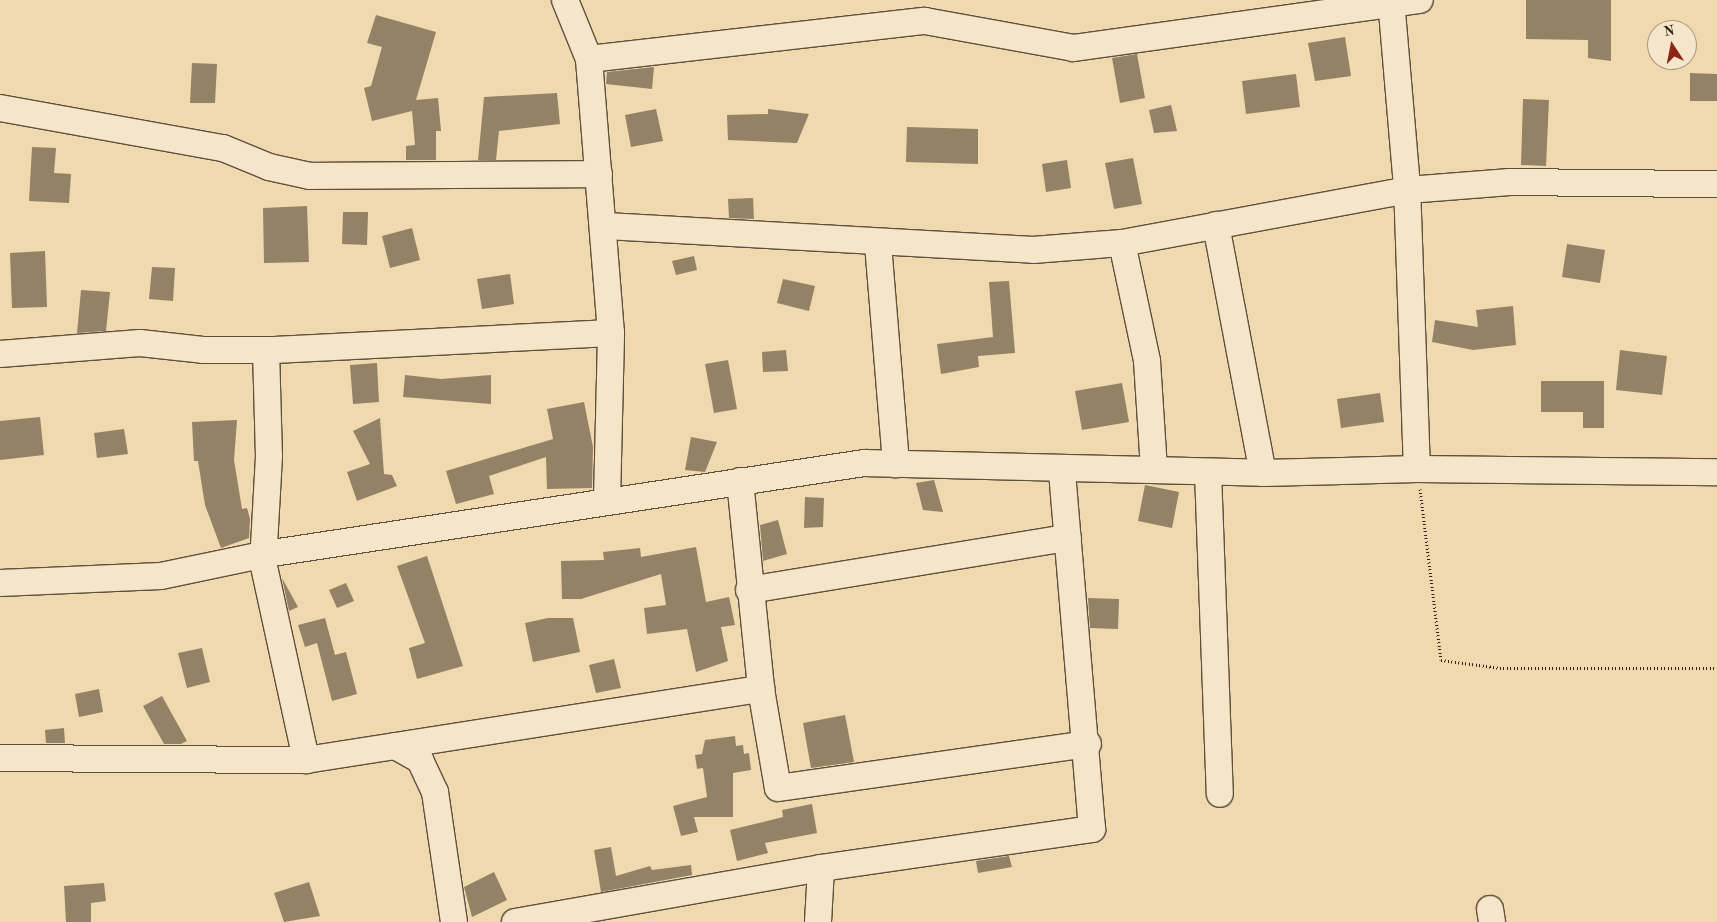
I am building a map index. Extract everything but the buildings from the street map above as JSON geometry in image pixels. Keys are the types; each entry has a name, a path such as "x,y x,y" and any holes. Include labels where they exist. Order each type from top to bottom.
{"street":[{"path":"565,0 589,59 599,174 606,226 611,333 607,500"},
{"path":"589,59 922,10 1073,48 1420,0"},
{"path":"1391,3 1408,190 1418,469"},
{"path":"0,108 223,148 270,168 310,176 599,174"},
{"path":"606,226 878,244 1033,250 1122,243 1408,190 1510,182 1717,184"},
{"path":"1216,225 1263,473"},
{"path":"1122,243 1147,361 1154,470"},
{"path":"878,244 896,464"},
{"path":"0,354 140,343 203,350 266,350 611,333"},
{"path":"266,350 266,554 263,562 306,760"},
{"path":"0,583 161,576 266,554 607,500 864,463 1263,473 1418,469 1717,472"},
{"path":"514,922 820,868 1092,829 1088,744 1062,468"},
{"path":"1208,472 1220,794"},
{"path":"740,481 749,590 761,688 778,788 1088,744"},
{"path":"749,590 1068,538"},
{"path":"0,758 306,760 761,688"},
{"path":"395,746 420,760 436,792 454,922"},
{"path":"818,922 820,868"}],"path":[{"path":"1418,469 1441,660 1500,668 1717,668"}]}
